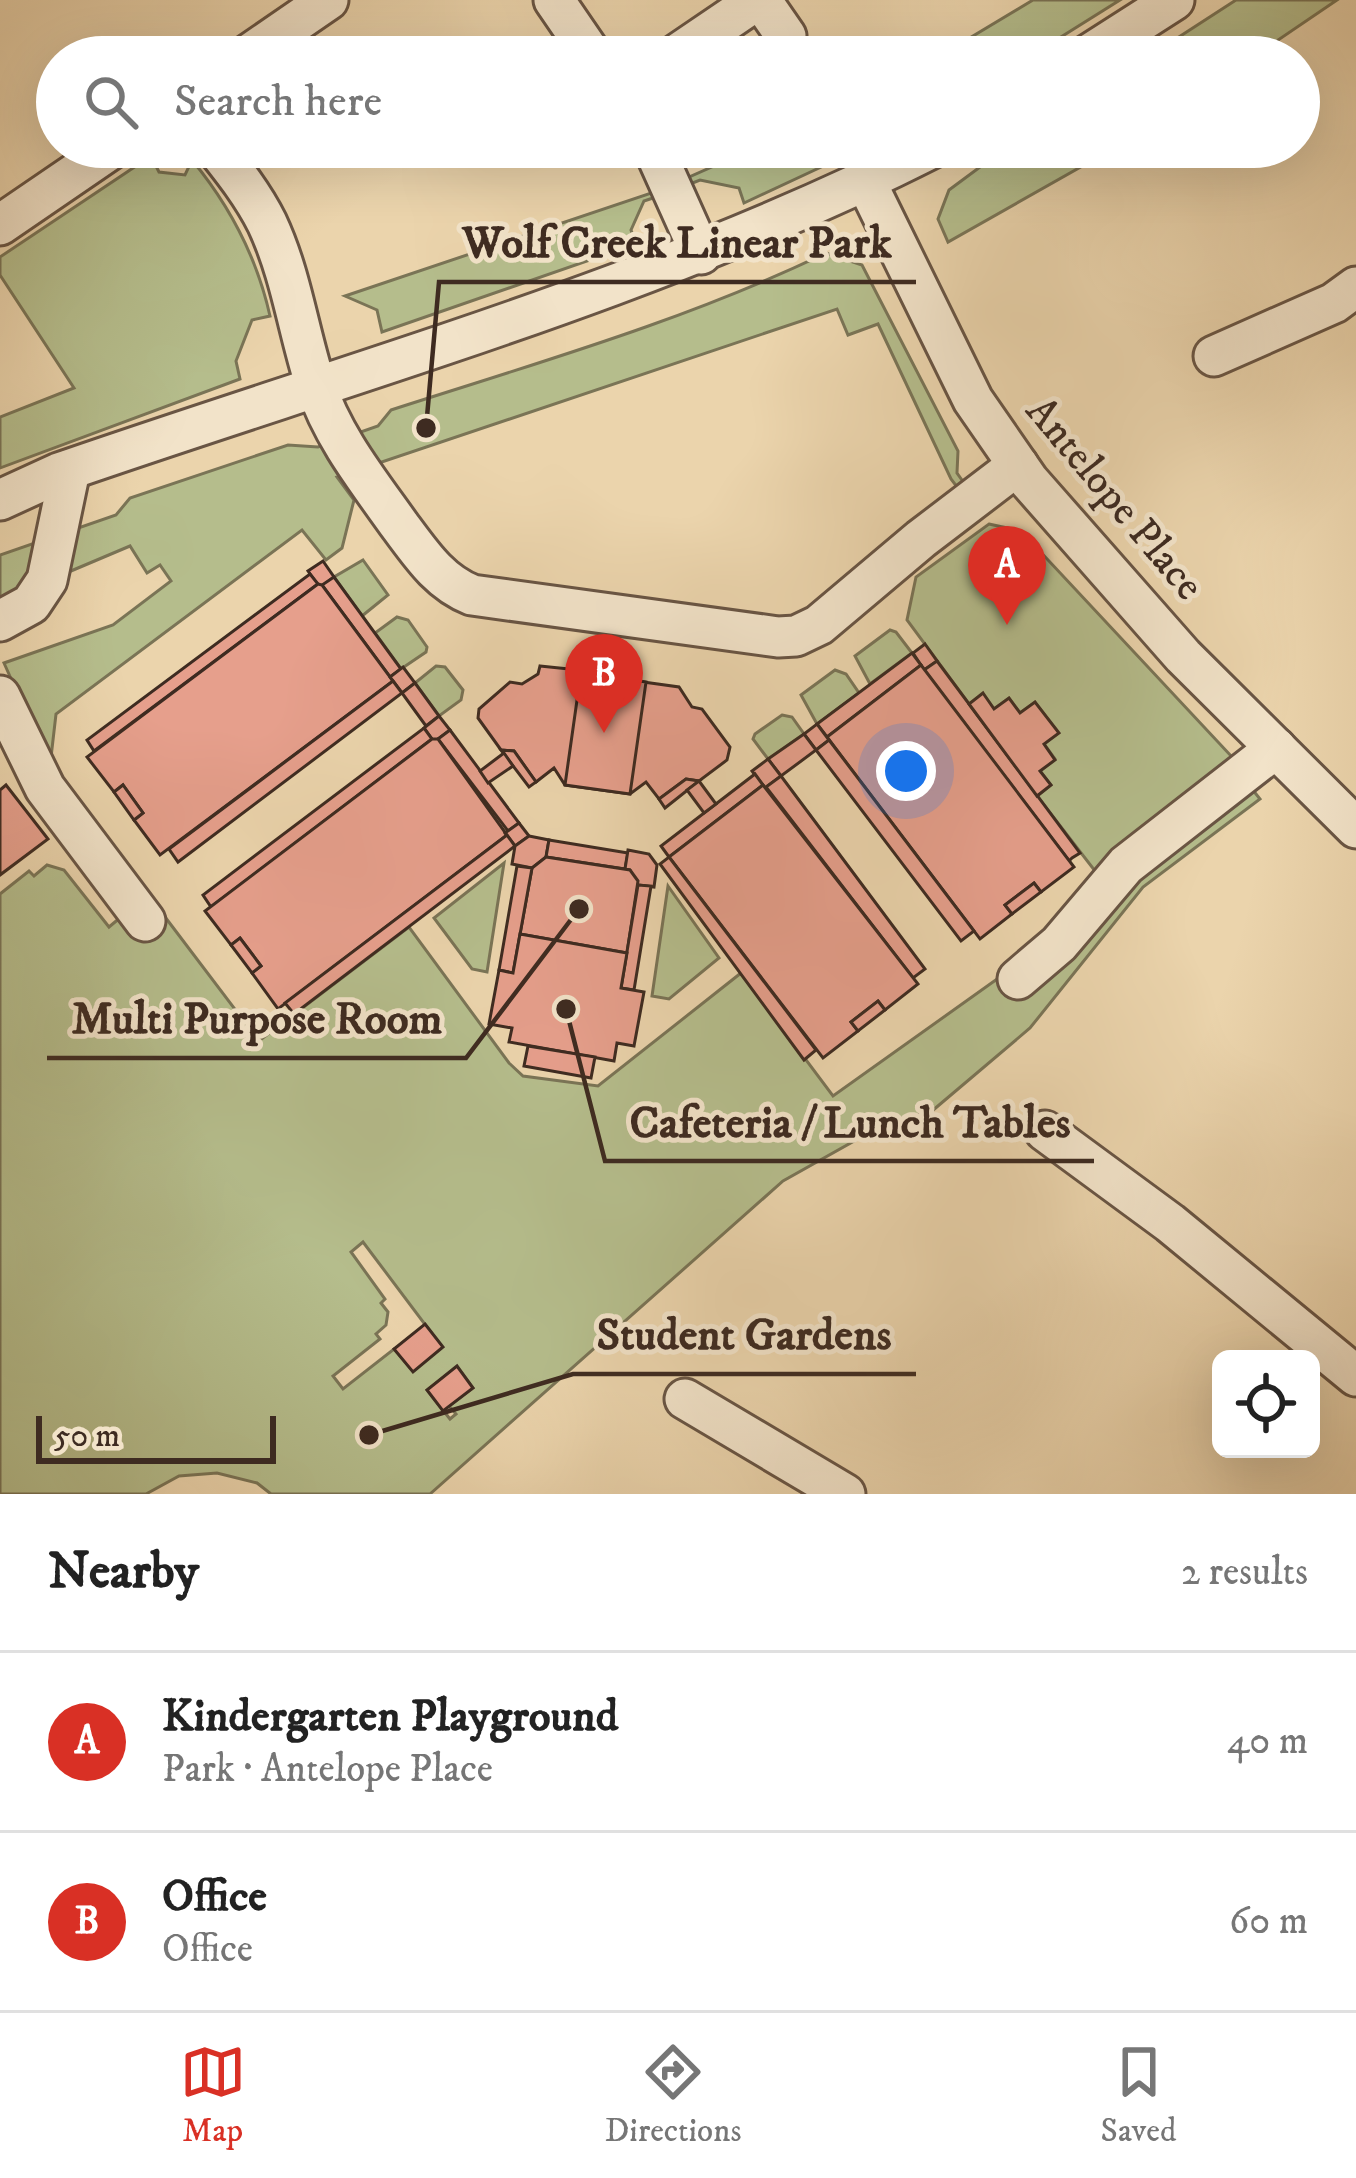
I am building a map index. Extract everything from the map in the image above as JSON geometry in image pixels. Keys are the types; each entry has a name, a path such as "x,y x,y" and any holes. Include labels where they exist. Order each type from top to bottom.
{"street":[{"path":"276,36 328,0"},
{"path":"554,0 579,36"},
{"path":"705,36 759,0 786,36"},
{"path":"1118,36 1174,0"},
{"path":"0,226 84,168"},
{"path":"231,168 267,224 283,264 316,386 340,440 423,556 456,589 472,595 796,636 819,625 1018,466"},
{"path":"662,168 701,254"},
{"path":"0,500 70,470 701,254 893,168"},
{"name":"Antelope Place","path":"866,182 973,400 1018,466 1183,656 1354,819"},
{"path":"1214,356 1334,303 1356,287"},
{"path":"0,621 32,604 47,580 70,470"},
{"path":"0,695 45,788 145,920"},
{"path":"1018,979 1059,944 1126,865 1276,748"},
{"path":"1045,1131 1351,1362"},
{"path":"686,1399 845,1494"}],"green space":[{"path":"1033,0 1120,0 1063,36 973,36"},
{"path":"1236,0 1337,0 1284,36 1180,36"},
{"path":"133,168 185,175 188,168 198,168 250,253 270,316 252,320 236,361 240,379 0,468 0,417 74,388 0,275 0,257"},
{"path":"710,168 819,168 744,203 739,188 700,180 690,184 687,178"},
{"path":"979,168 1079,168 948,242 938,219 949,190"},
{"path":"654,192 656,197 644,201 631,230 636,244 382,332 377,310 345,296"},
{"path":"826,253 862,265 958,451 957,473 964,483 961,492 878,324 848,335 837,309 337,477 354,500 342,548 326,560 302,530 56,714 50,766 4,663 113,625 171,581 160,565 147,573 130,546 0,601 0,555 116,515 130,498 288,445 318,447 378,426 391,410 666,320"},
{"path":"989,524 1021,531 1233,758 1095,871 1037,796 1051,785 1040,771 1055,759 1044,744 1058,733 1035,702 1020,713 1009,698 994,709 983,694 969,704 907,620 916,577"},
{"path":"363,560 388,595 362,616 334,577"},
{"path":"397,617 408,620 427,647 401,669 375,633"},
{"path":"890,630 912,653 870,684 855,656"},
{"path":"436,666 445,667 463,690 461,700 439,716 415,683"},
{"path":"835,670 846,674 859,693 817,724 801,695"},
{"path":"782,715 792,717 804,734 768,759 753,739"},
{"path":"1252,789 1260,799 1143,887 1030,1028 932,1111 890,1121 783,1181 430,1494 271,1494 257,1483 217,1473 179,1476 146,1494 0,1494 0,894 29,871 34,876 47,865 64,870 109,927 121,917 159,909 259,1041 409,927 523,1076 598,1086 741,973 833,1096 1122,890","holes":["363,1242 442,1347 413,1371 394,1349 343,1389 333,1376 380,1339 376,1334 386,1325 388,1312 381,1303 385,1299 351,1252","457,1367 473,1388 449,1406 456,1414 450,1419 427,1390"]},
{"path":"504,863 487,972 472,969 434,918"},
{"path":"668,886 719,958 669,999 652,996"}],"building":[{"path":"323,561 334,577 320,588 308,571"},
{"path":"310,574 318,584 94,751 87,740"},
{"path":"334,577 401,669 390,677 322,585"},
{"path":"318,584 393,681 160,855 134,820 143,813 123,785 114,792 87,757"},
{"path":"925,644 937,661 924,670 913,653"},
{"path":"912,653 921,665 827,737 817,724"},
{"path":"937,661 1080,853 1069,861 924,670"},
{"path":"921,665 1074,867 1041,892 1034,883 1005,905 1012,914 980,939 827,737"},
{"path":"540,666 637,676 636,681 679,687 730,747 727,760 699,781 686,779 659,799 646,782 630,794 565,785 554,768 536,782 514,751 501,750 478,718 479,709 510,682 522,684 538,674"},
{"path":"403,667 415,683 402,693 390,677"},
{"path":"581,672 646,682 630,794 565,785"},
{"path":"393,681 402,693 178,862 169,849"},
{"path":"415,683 439,716 426,726 402,693"},
{"path":"983,693 994,709 1009,698 1020,713 1035,702 1059,733 1044,744 1055,760 1040,771 1051,785 1037,796 969,704"},
{"path":"439,716 450,730 434,742 424,728"},
{"path":"817,724 829,740 816,750 804,734"},
{"path":"424,728 432,739 211,907 203,895"},
{"path":"450,730 519,823 508,831 438,739"},
{"path":"804,734 816,750 781,776 768,759"},
{"path":"438,739 507,835 278,1009 252,973 261,966 240,938 231,945 205,911"},
{"path":"829,740 974,931 961,941 816,750"},
{"path":"501,750 514,751 536,782 529,787"},
{"path":"504,753 513,766 488,783 480,771"},
{"path":"768,759 781,776 765,788 752,771"},
{"path":"755,774 763,785 669,857 661,846"},
{"path":"781,776 925,969 913,978 766,787"},
{"path":"686,779 699,781 665,808 659,799"},
{"path":"699,781 716,804 704,813 687,790"},
{"path":"6,785 48,839 0,875 0,790"},
{"path":"123,785 143,813 134,820 114,792"},
{"path":"763,785 918,984 885,1010 878,1001 851,1022 858,1031 823,1058 669,857"},
{"path":"519,823 529,836 515,846 505,833"},
{"path":"507,835 515,846 294,1014 285,1003"},
{"path":"529,836 549,840 546,857 532,868 512,864 515,846"},
{"path":"549,840 628,853 625,869 546,857"},
{"path":"628,850 649,854 657,865 654,887 638,885 625,869"},
{"path":"546,857 630,870 638,881 627,953 520,934 532,868"},
{"path":"669,857 816,1050 804,1060 660,864"},
{"path":"517,866 532,868 513,973 499,970"},
{"path":"1034,883 1041,892 1012,914 1005,905"},
{"path":"638,885 651,886 634,990 621,988"},
{"path":"520,934 627,953 621,988 644,992 634,1046 617,1043 614,1061 509,1042 512,1028 489,1024 499,970 513,973"},
{"path":"240,938 261,966 252,973 231,945"},
{"path":"878,1001 885,1010 858,1031 851,1022"},
{"path":"528,1046 595,1057 591,1078 524,1066"},
{"path":"425,1324 443,1347 413,1372 394,1349"},
{"path":"457,1366 473,1388 443,1411 427,1390"}],"place":[{"name":"Wolf Creek Linear Park","path":"426,428"},
{"name":"Kindergarten Playground","path":"1007,625"},
{"name":"Office","path":"604,733"},
{"name":"Multi Purpose Room","path":"579,909"},
{"name":"Cafeteria / Lunch Tables","path":"566,1009"},
{"name":"Student Gardens","path":"369,1435"}]}
